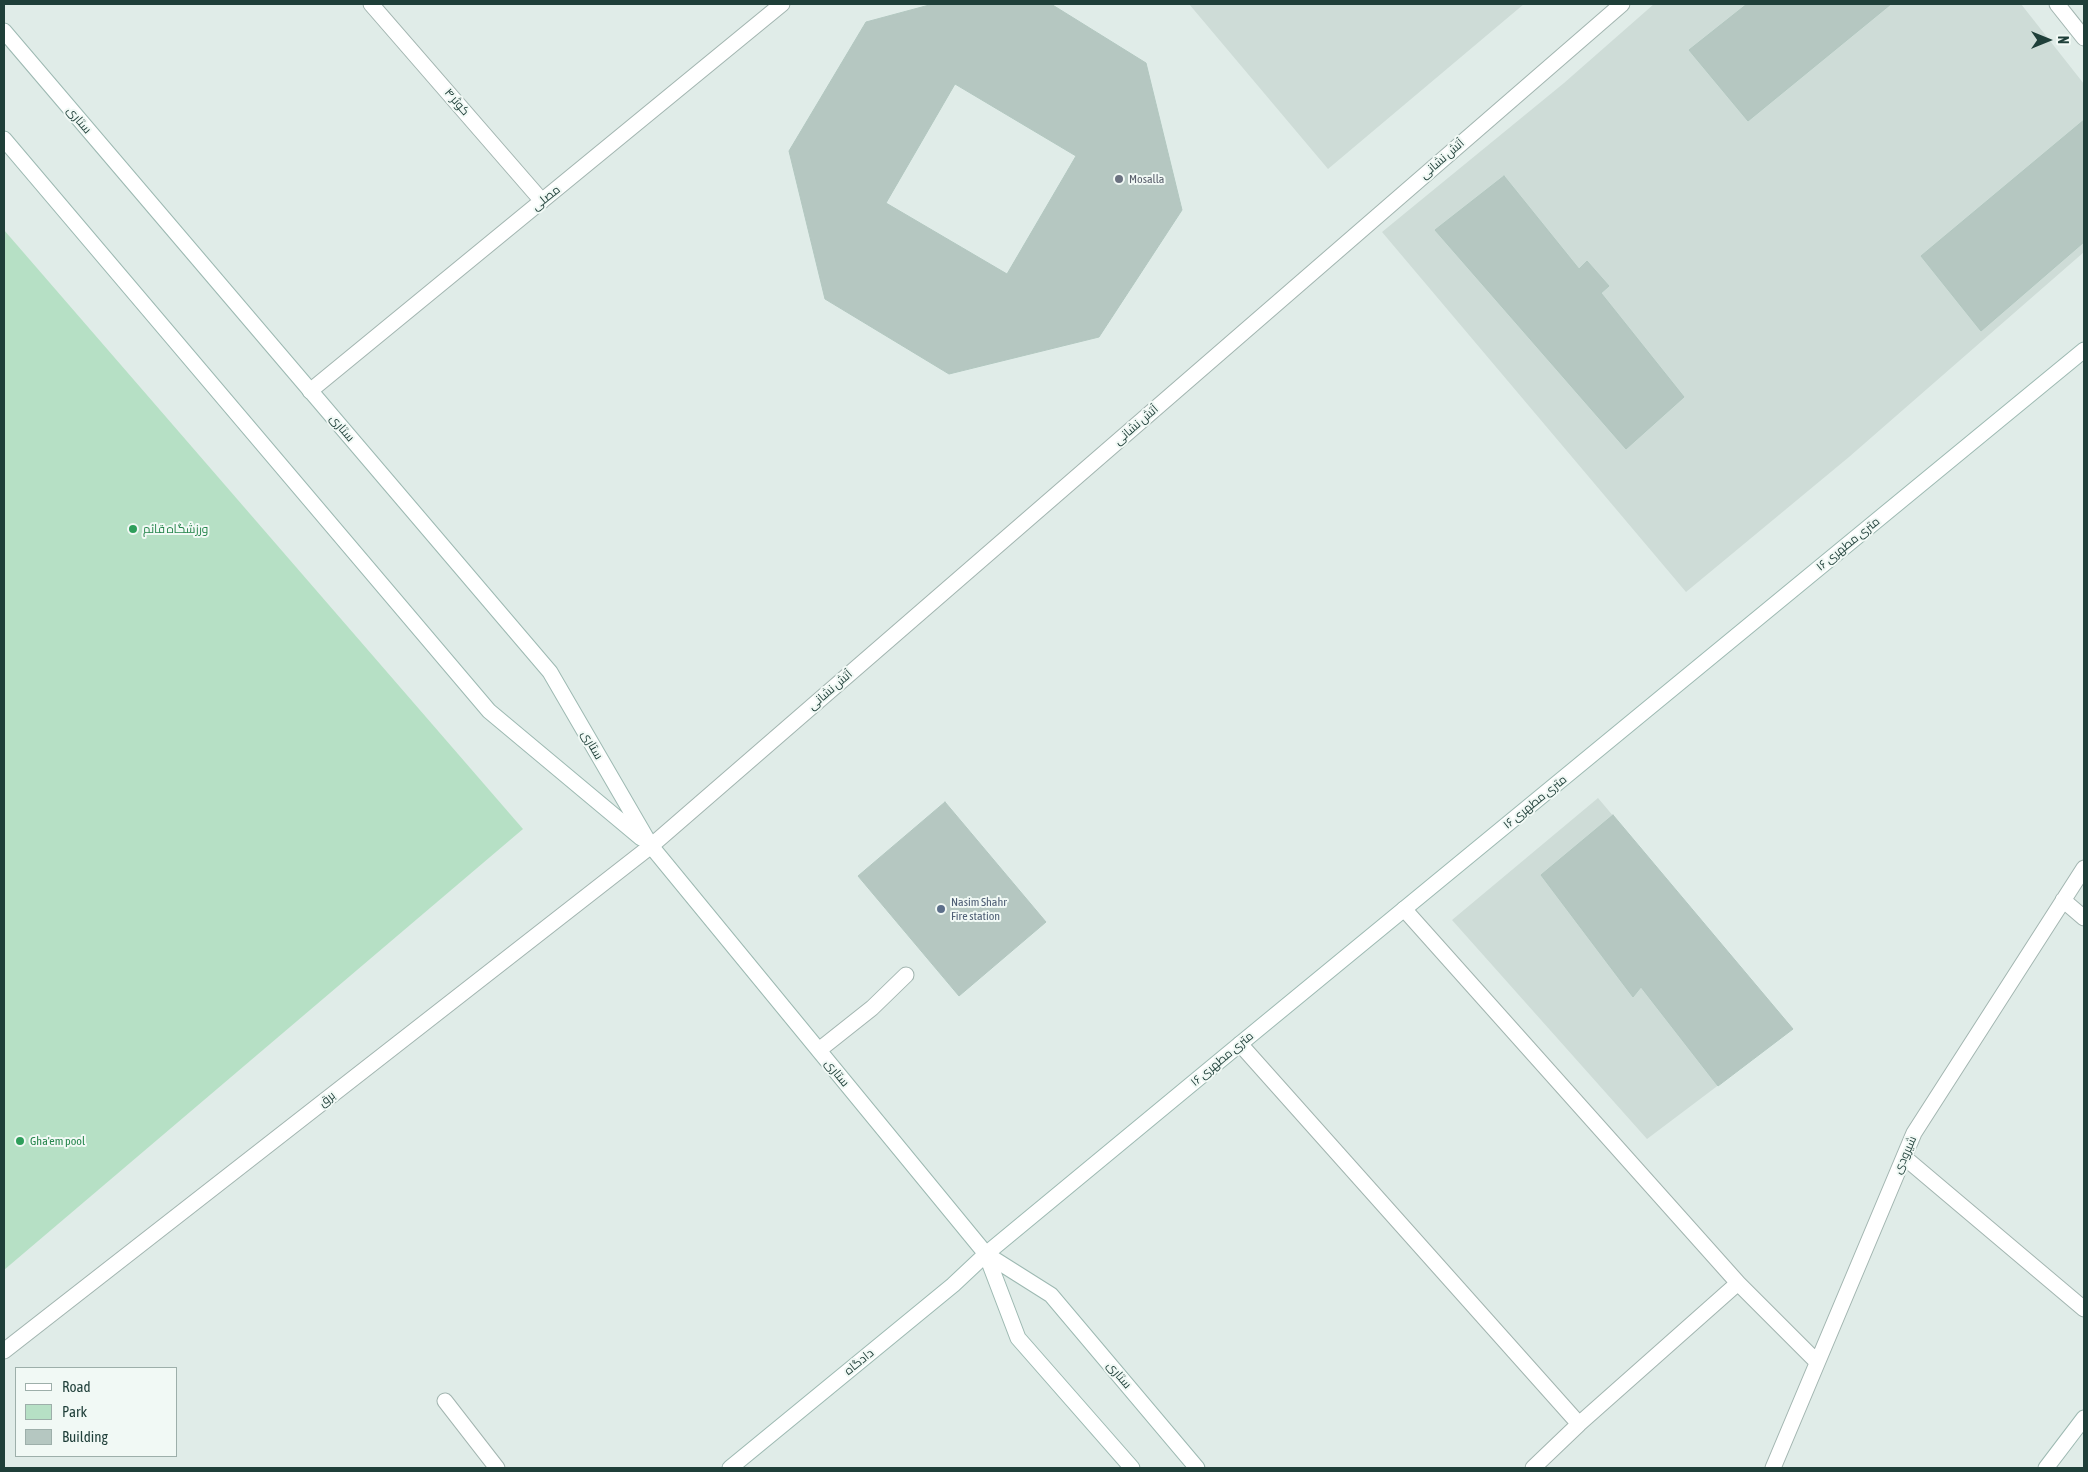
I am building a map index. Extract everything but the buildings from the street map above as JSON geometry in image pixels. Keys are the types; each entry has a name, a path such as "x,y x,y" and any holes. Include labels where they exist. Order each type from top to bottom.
{"street":[{"name":"کوثر ۴","path":"371,4 542,201"},
{"name":"آتش نشانی","path":"651,846 1622,4"},
{"path":"2057,4 2084,38"},
{"name":"مصلی","path":"310,391 777,5"},
{"name":"ستاری","path":"4,31 550,672 651,846 986,1254 1018,1338 1132,1468"},
{"name":"ستاری","path":"4,139 489,711 651,846"},
{"name":"۱۶ متری مطهری","path":"986,1254 2084,350"},
{"name":"برق","path":"4,1351 651,846"},
{"name":"شیرودی","path":"1773,1468 1914,1134 2084,868"},
{"path":"2064,900 2084,918"},
{"path":"1404,909 1738,1283 1817,1362"},
{"path":"819,1050 872,1008 906,975"},
{"path":"1240,1044 1579,1424"},
{"path":"1904,1157 2084,1309"},
{"name":"ستاری","path":"986,1254 1051,1295 1197,1468"},
{"name":"دادگاه","path":"730,1468 953,1286 986,1254"},
{"path":"1533,1468 1579,1424 1738,1283"},
{"path":"446,1401 498,1468"},
{"path":"2046,1468 2084,1418"}],"shaded area":[{"path":"1189,4 1524,4 1328,169"},
{"path":"1654,4 2021,4 2084,84 2084,252 1849,457 1686,592 1382,232 1564,83"},
{"path":"1598,798 1793,1029 1647,1139 1452,920"}],"green space":[{"name":"ورزشگاه قائم","path":"4,230 523,829 4,1270"}],"place":[{"name":"Mosalla","path":"1119,179"},
{"name":"ورزشگاه قائم","path":"133,529"},
{"name":"Nasim Shahr Fire station","path":"941,909"},
{"name":"Gha'em pool","path":"20,1141"}]}
